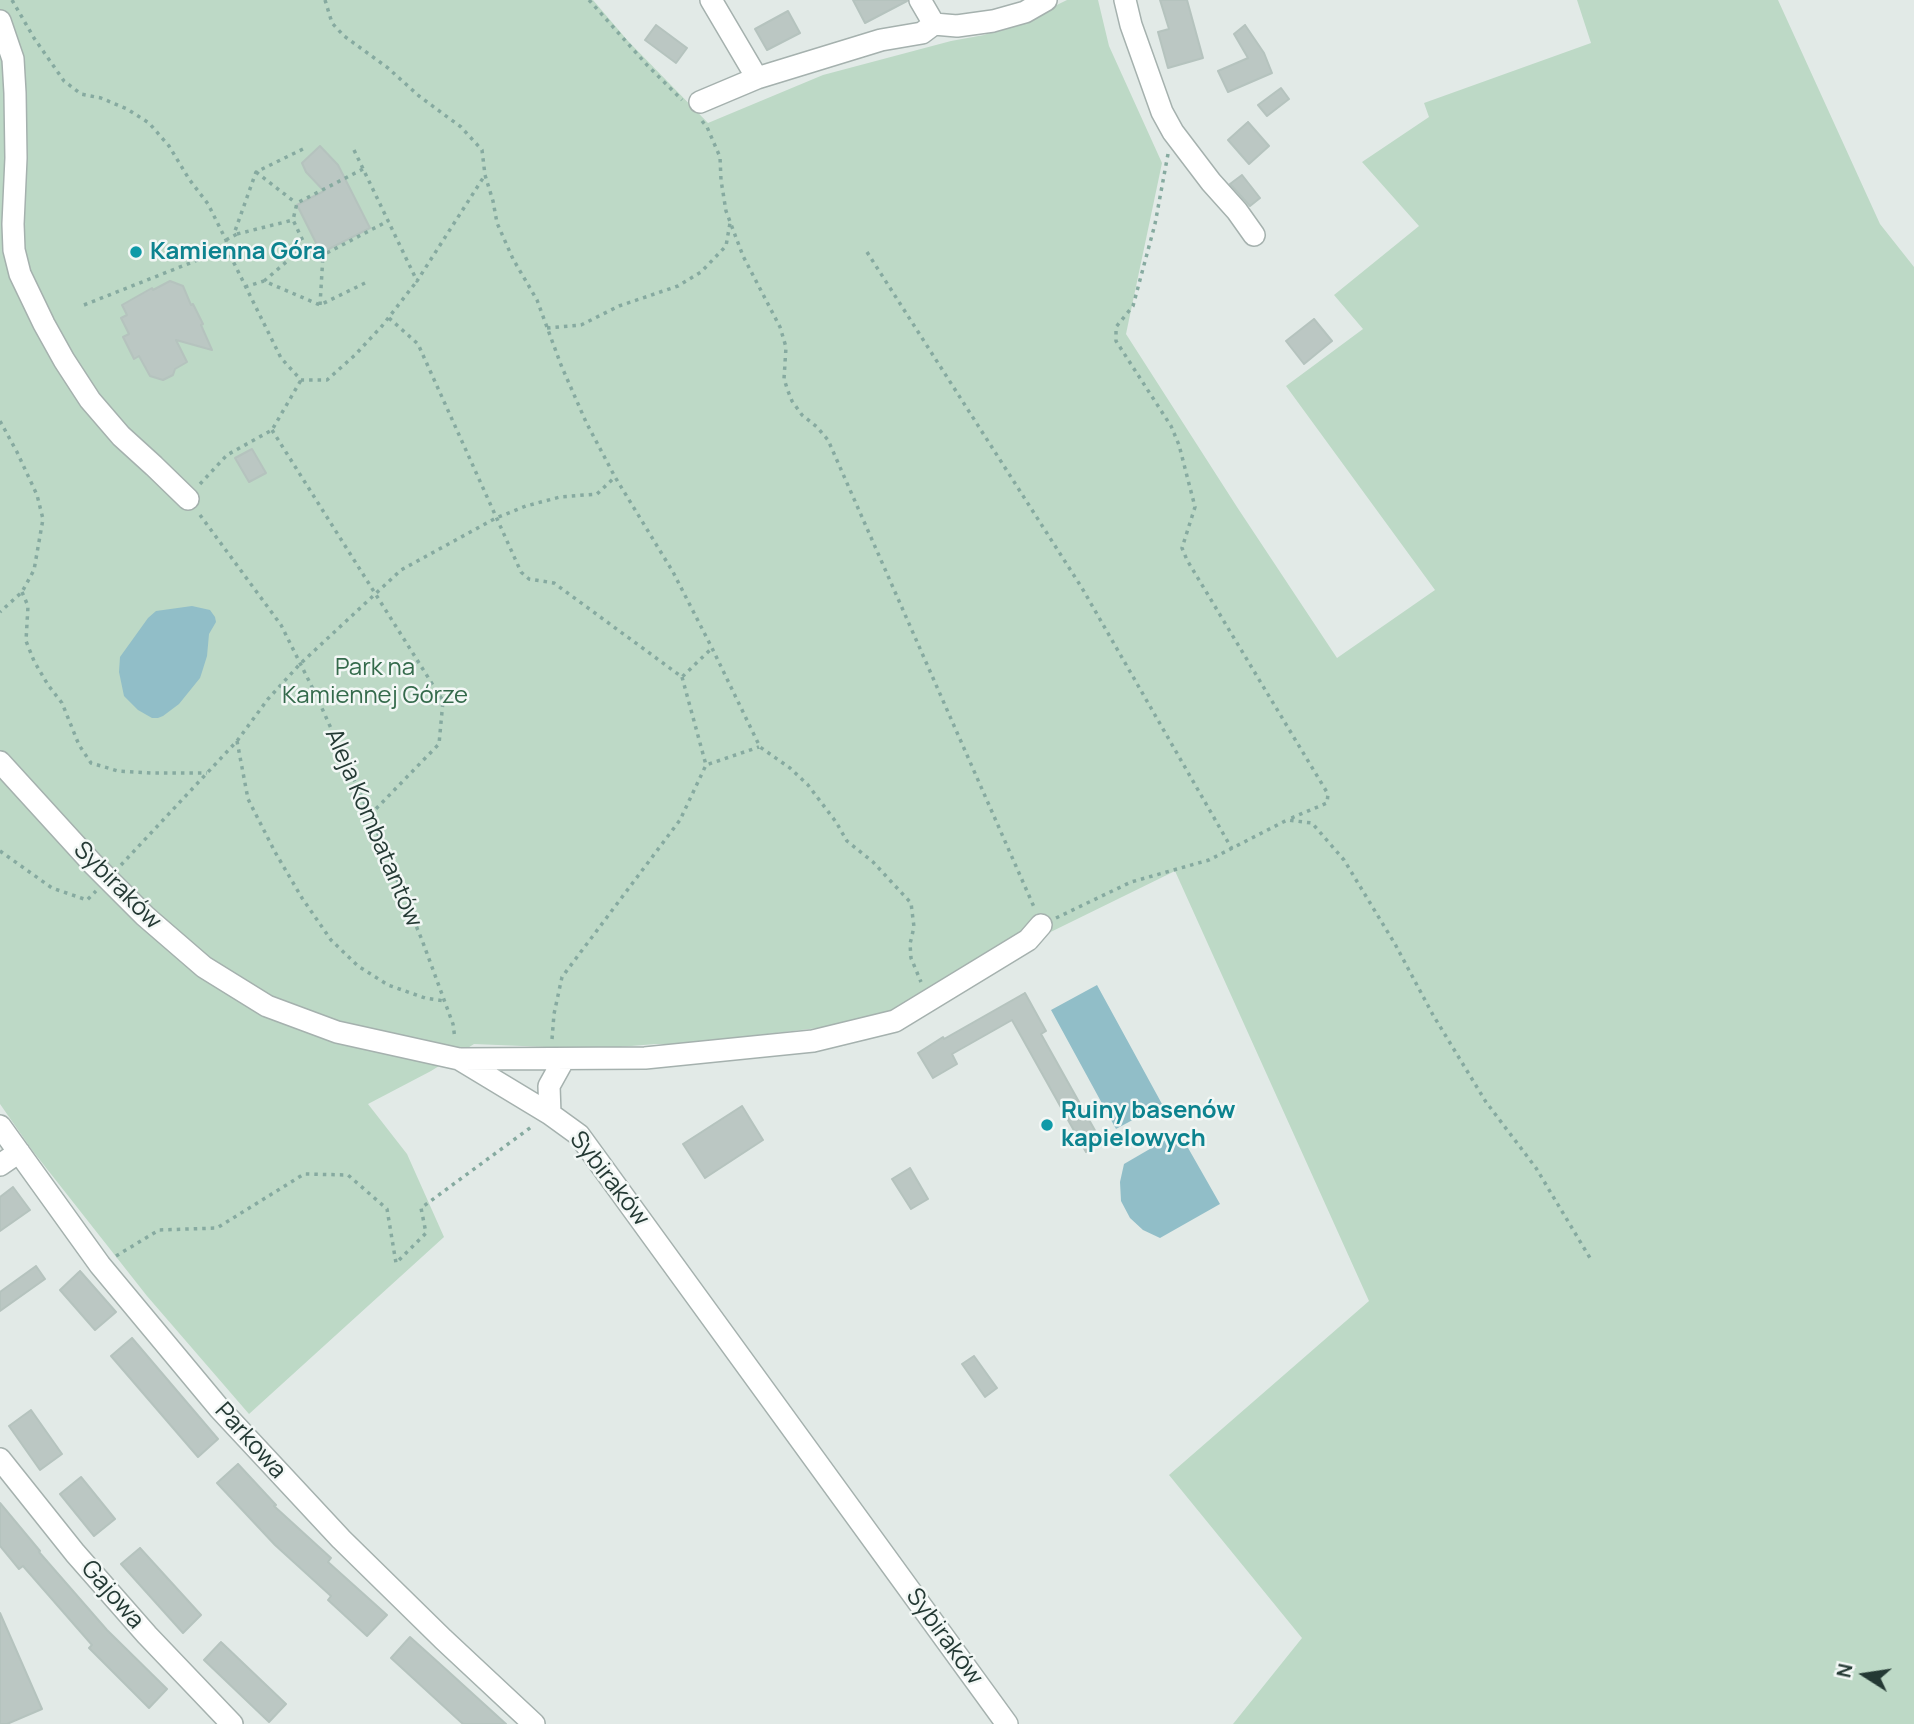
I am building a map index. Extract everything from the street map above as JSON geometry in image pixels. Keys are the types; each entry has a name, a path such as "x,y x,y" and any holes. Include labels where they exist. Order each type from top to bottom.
{"street":[{"path":"711,0 757,78"},
{"path":"920,0 934,24"},
{"path":"699,109 757,78 881,40 922,33 934,24 957,26 993,21 1025,12 1046,0"},
{"path":"1125,0 1135,38 1162,112 1173,132 1254,235"},
{"path":"0,21 13,59 16,158 13,225 14,250 20,274 44,324 90,400 121,436 188,499"},
{"name":"Sybiraków","path":"0,762 107,878 145,916 204,967 267,1006 337,1032 458,1059 550,1114 579,1135 1007,1724"},
{"path":"458,1059 645,1058 813,1041 895,1021 1028,940 1041,925"},
{"path":"550,1114 549,1086 558,1059"},
{"name":"Parkowa","path":"0,1126 100,1265 219,1408 341,1539 534,1724"},
{"path":"0,1165 19,1152"},
{"name":"Gajowa","path":"0,1460 129,1615 232,1724"}],"path":[{"path":"12,0 34,38 64,80 81,94 101,98 127,109 149,123 169,146 208,204 281,358 300,380 327,380 355,355 418,281 485,175"},
{"path":"325,0 332,23 344,36 461,127 482,150 496,223 537,300 586,422 615,477 673,572 760,747 790,768 808,785 847,841 873,862 911,903 914,916 911,958 930,1000"},
{"path":"589,0 686,104 699,109 720,157 726,211 743,257 780,327 786,347 784,379 792,401 802,415 828,440 1041,925 1131,882 1209,860 1327,803 1328,794 1187,560 1182,548 1195,507 1179,445 1171,426 1116,341 1116,327 1133,306 1173,132"},
{"path":"237,234 235,231 256,172 305,148"},
{"path":"354,150 418,281"},
{"path":"323,255 305,245 293,220 297,203 363,169"},
{"path":"256,172 297,203"},
{"path":"226,240 237,234 293,220"},
{"path":"323,255 387,221"},
{"path":"547,328 581,325 619,306 678,286 701,272 726,246 730,221"},
{"path":"246,287 264,281 305,245"},
{"path":"84,305 228,248"},
{"path":"866,252 1082,588 1232,849"},
{"path":"320,305 323,255"},
{"path":"264,281 320,305 365,283"},
{"path":"388,318 418,344 520,572 529,579 554,583 682,677 706,765 680,820 562,977 554,1014 558,1059"},
{"path":"188,499 227,455 272,430 300,380"},
{"path":"0,421 37,495 43,519 34,570 22,592 0,612"},
{"path":"272,430 443,701 439,744 370,815"},
{"path":"0,851 52,888 87,900 237,741 268,699 300,664 401,570 496,518 560,497 597,494 615,477"},
{"name":"Aleja Kombatantów","path":"188,499 281,625 300,664 370,815 422,940 453,1024 458,1059"},
{"path":"22,592 28,606 26,641 34,661 62,703 79,745 92,763 118,771 207,773"},
{"path":"682,677 712,648"},
{"path":"237,741 248,799 302,898 331,940 358,966 388,985 425,998 444,1001"},
{"path":"706,765 760,747"},
{"path":"1287,820 1312,823 1344,860 1486,1102 1536,1168 1590,1258"},
{"path":"100,1265 159,1230 217,1228 304,1174 348,1175 387,1209 396,1263 426,1233 421,1208 550,1114"}],"green space":[{"name":"Park na Kamiennej Górze","path":"0,0 593,0 628,41 708,123 823,75 951,41 984,35 1026,20 1067,0 1098,0 1109,46 1162,163 1126,334 1337,658 1435,590 1286,386 1363,329 1334,295 1419,226 1362,162 1429,117 1424,103 1591,43 1577,0 1778,0 1880,224 1914,267 1914,1724 1233,1724 1302,1638 1169,1475 1369,1301 1175,871 965,974 883,1018 684,1044 594,1049 474,1044 431,1071 368,1104 407,1154 444,1237 249,1414 147,1296 32,1150 0,1104"}],"water":[{"path":"192,606 210,610 216,622 209,634 207,656 200,678 179,704 163,716 152,718 138,710 124,696 119,672 120,657 156,611"},
{"path":"1097,985 1162,1104 1116,1129 1051,1010"},
{"path":"1179,1132 1220,1204 1160,1238 1143,1230 1130,1218 1121,1201 1120,1182 1124,1164"}],"building":[{"path":"853,0 907,0 907,1 865,23"},
{"path":"1160,0 1187,0 1203,58 1168,68 1158,32 1169,29"},
{"path":"788,11 800,33 767,50 755,29"},
{"path":"656,25 687,48 676,63 645,40"},
{"path":"1245,25 1264,53 1272,73 1228,92 1218,71 1248,58 1234,34"},
{"path":"1281,88 1289,99 1267,116 1258,105"},
{"path":"1248,122 1269,146 1249,164 1228,140"},
{"path":"320,146 338,165 370,228 321,253 297,205 324,191 306,172 302,163"},
{"path":"1242,175 1260,198 1250,206 1230,184"},
{"path":"170,281 183,286 203,324 201,325 212,350 176,340 187,362 163,380 150,376 139,356 134,359 123,337 129,334 121,318 127,315 122,305"},
{"path":"1314,319 1332,341 1304,364 1286,341"},
{"path":"252,449 266,473 249,482 235,458"},
{"path":"1025,993 1046,1031 1041,1034 1102,1143 1086,1152 1012,1020 952,1054 957,1064 933,1078 918,1053"},
{"path":"742,1106 763,1140 705,1178 683,1144"},
{"path":"910,1168 928,1199 911,1209 892,1179"},
{"path":"13,1187 30,1210 0,1231 0,1197"},
{"path":"36,1266 45,1279 0,1311 0,1292"},
{"path":"80,1271 116,1312 95,1330 60,1290"},
{"path":"132,1338 218,1439 198,1457 111,1356"},
{"path":"974,1356 997,1388 985,1397 962,1364"},
{"path":"31,1410 62,1454 40,1470 9,1426"},
{"path":"238,1464 276,1505 274,1506 331,1558 328,1562 387,1615 367,1636 328,1600 331,1596 275,1545 217,1483"},
{"path":"81,1477 115,1519 94,1536 60,1494"},
{"path":"0,1503 107,1630 167,1689 149,1708 89,1648 92,1645 23,1566 19,1569 0,1546"},
{"path":"140,1548 201,1615 183,1633 121,1564"},
{"path":"0,1613 42,1709 7,1724 0,1724"},
{"path":"410,1637 506,1724 463,1724 391,1658"},
{"path":"221,1642 286,1704 269,1722 204,1660"}],"place":[{"name":"Kamienna Góra","path":"136,252"},
{"name":"Ruiny basenów kapielowych","path":"1047,1125"}]}
